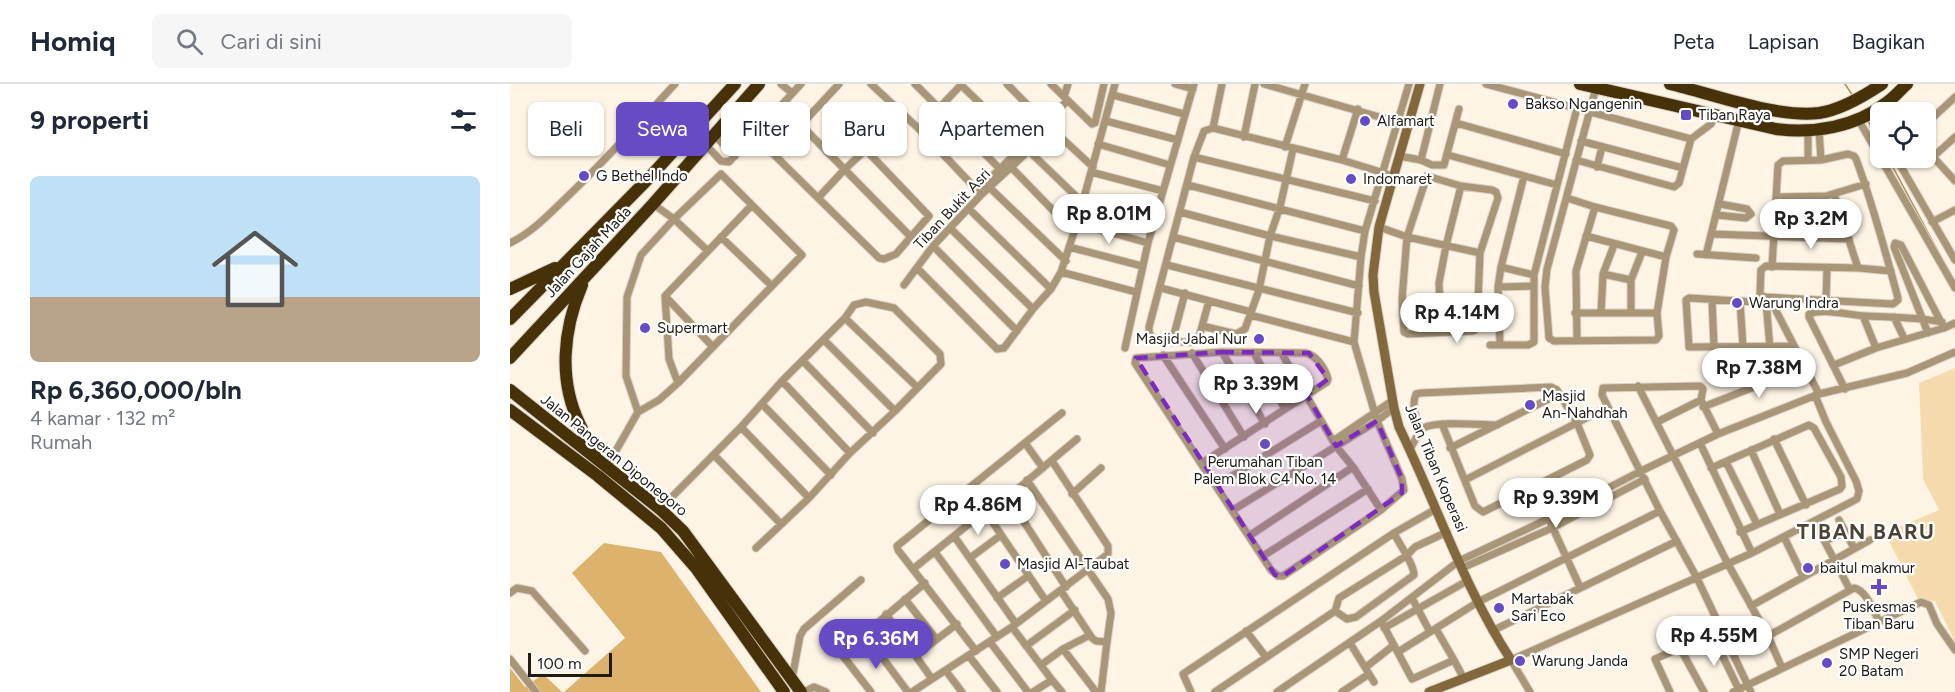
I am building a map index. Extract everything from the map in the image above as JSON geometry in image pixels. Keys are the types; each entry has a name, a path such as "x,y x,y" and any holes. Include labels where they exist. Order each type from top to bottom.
{"highway":[{"name":"Jalan Gajah Mada","path":"510,319 648,179 735,84"},
{"name":"Jalan Gajah Mada","path":"709,139 759,84"},
{"path":"1580,84 1776,129 1814,130 1870,114"},
{"path":"1670,84 1764,108 1799,113 1826,111 1862,97 1882,84"},
{"path":"1894,102 1907,84"},
{"name":"Jalan Gajah Mada","path":"510,358 654,204 695,156"},
{"path":"510,290 565,262"},
{"path":"584,278 569,319 565,360 566,378 574,413 588,445 606,468"},
{"name":"Jalan Pangeran Diponegoro","path":"510,390 660,509 692,541 720,591 784,692"},
{"name":"Jalan Pangeran Diponegoro","path":"510,410 653,520 720,591 802,692"},
{"path":"510,421 529,425"}],"street":[{"path":"510,243 524,236 546,219 606,159 675,84"},
{"path":"781,84 792,93"},
{"path":"784,102 801,84"},
{"path":"810,115 839,84"},
{"path":"870,84 919,129"},
{"path":"915,84 933,102"},
{"path":"944,102 961,84 979,102"},
{"path":"1007,84 1025,102"},
{"path":"1051,84 1092,124 1095,123 1104,84"},
{"path":"1063,102 1068,84"},
{"path":"917,268 997,349 1004,348 1061,273 1084,200 1115,84"},
{"path":"1125,348 1142,266 1193,86 1175,84"},
{"path":"1213,128 1222,84"},
{"path":"1244,137 1255,84"},
{"path":"1264,84 1397,122"},
{"path":"1202,326 1239,334 1245,329 1259,290 1270,236 1280,207 1286,181 1289,148 1305,84"},
{"path":"1202,463 1327,382 1326,373 1317,358 1309,354 1222,352 1138,357 1135,363 1275,575 1283,576 1381,510 1402,493 1404,486 1376,418 1354,342 1365,231 1409,84"},
{"name":"Jalan Tiban Koperasi","path":"1420,84 1379,227 1373,275 1374,292 1399,428 1467,581 1492,631 1511,660"},
{"path":"1421,160 1440,84"},
{"path":"1486,84 1512,87 1577,108 1691,139"},
{"path":"1567,198 1673,227 1657,313 1659,336 1656,340 1554,341 1549,338 1546,275 1596,88"},
{"path":"1113,95 1184,114"},
{"path":"1936,115 1955,97"},
{"path":"1490,345 1528,345 1534,342 1534,275 1577,108"},
{"path":"1342,160 1358,109"},
{"path":"1400,156 1421,160 1432,165 1442,165 1448,155 1459,109"},
{"path":"1576,160 1674,188 1679,183 1691,139 1711,124 1715,115"},
{"path":"1865,116 1870,120"},
{"path":"1865,116 1955,288"},
{"path":"1706,255 1739,120"},
{"path":"1106,121 1178,140"},
{"path":"1456,123 1566,154"},
{"path":"1209,301 1196,341 1172,342 1152,338 1149,332 1194,157 1202,134 1207,129 1213,128 1342,160 1394,176"},
{"path":"1814,130 1821,160"},
{"path":"1808,160 1814,130"},
{"path":"810,134 822,147"},
{"path":"1936,154 1955,137"},
{"path":"709,139 721,147"},
{"path":"709,139 724,162 729,162 735,156"},
{"path":"1581,141 1683,168"},
{"name":"Tiban Bukit Asri","path":"1065,142 1092,169"},
{"path":"1098,144 1170,165"},
{"path":"1597,167 1602,147"},
{"path":"1772,267 1779,163 1821,160 1848,154 1854,156 1866,184 1891,271 1898,298 1895,303 1762,296 1760,294 1762,268 1858,268 1891,271"},
{"path":"1448,155 1557,184"},
{"path":"776,156 879,258 884,260 891,258 929,216 873,156"},
{"path":"831,156 910,236"},
{"path":"818,198 860,156"},
{"path":"945,156 977,190 1017,156"},
{"path":"987,156 1000,169"},
{"name":"Tiban Bukit Asri","path":"904,285 933,246 1020,156"},
{"path":"1034,156 1084,200 1157,215"},
{"path":"1194,157 1375,201"},
{"path":"1936,160 1954,176"},
{"path":"1011,167 1074,232"},
{"path":"1902,168 1932,222 1952,249 1955,260"},
{"path":"1092,169 1163,191"},
{"path":"606,468 638,412 659,400 678,383 802,255 721,174 674,219 641,255 627,297 626,376 638,412"},
{"path":"1500,344 1498,286 1524,176"},
{"path":"1425,177 1461,186 1492,190 1497,194 1498,198 1480,253 1476,328 1472,331 1408,334 1404,332 1402,299 1407,237 1425,177"},
{"path":"1188,184 1365,231"},
{"path":"1776,200 1834,194 1866,184"},
{"path":"1442,332 1438,290 1461,186"},
{"path":"989,187 1066,261"},
{"path":"1834,194 1858,268"},
{"path":"1776,200 1838,206"},
{"path":"654,204 674,219 708,251"},
{"path":"1717,215 1746,218 1751,214 1747,209 1720,204"},
{"path":"678,383 669,359 665,296 752,205"},
{"path":"1577,340 1576,271 1595,207"},
{"path":"969,209 1051,289"},
{"path":"1932,222 1955,210"},
{"path":"1180,212 1361,257"},
{"path":"1077,223 1148,243"},
{"path":"1379,227 1407,237 1480,253"},
{"path":"950,228 1033,309"},
{"path":"1712,234 1849,239"},
{"path":"1586,236 1666,257"},
{"path":"721,237 772,286"},
{"path":"1173,237 1359,286"},
{"path":"1928,333 1894,247 1895,243 1901,245 1943,325"},
{"path":"1601,313 1603,274 1614,244"},
{"path":"933,246 1017,331"},
{"path":"1069,247 1142,266"},
{"path":"1631,313 1632,280 1642,252"},
{"path":"1697,254 1756,258"},
{"path":"1167,265 1259,290 1358,313"},
{"path":"1501,267 1534,275"},
{"path":"1826,299 1827,269"},
{"path":"1061,273 1136,292"},
{"path":"1603,274 1632,280"},
{"path":"1498,286 1533,286"},
{"path":"1161,288 1354,342"},
{"path":"1172,342 1185,293"},
{"path":"665,296 713,347"},
{"path":"1429,692 1511,660 1697,578 1855,501 1859,496 1856,481 1826,422 1805,367 1772,303 1689,298 1686,300 1688,346 1770,348 1794,346"},
{"path":"1712,300 1714,346"},
{"path":"1740,301 1743,347"},
{"path":"660,509 845,318 854,305 859,302 888,306 900,312 942,357 941,364 850,453 809,498 756,548"},
{"path":"1766,302 1770,348"},
{"path":"1845,388 1809,314 1821,311 1863,316 1923,318 1943,325"},
{"path":"1575,313 1657,313"},
{"path":"1863,316 1876,348"},
{"path":"1894,317 1904,338"},
{"path":"845,318 917,387"},
{"path":"1834,365 1904,338 1928,333 1943,325 1955,323"},
{"path":"824,340 895,411"},
{"path":"1222,352 1265,424"},
{"path":"1382,625 1412,598 1460,565 1641,471 1718,434 1817,395 1907,373 1955,352"},
{"path":"1192,353 1244,437"},
{"path":"1254,353 1285,409"},
{"path":"1282,354 1321,421 1381,510"},
{"path":"1163,355 1225,448"},
{"path":"804,361 873,433"},
{"path":"1656,422 1702,403 1805,367"},
{"path":"782,381 850,453"},
{"path":"1638,386 1728,564 1768,636 1782,668"},
{"path":"1718,434 1702,403 1700,386 1603,388 1602,395 1660,511 1697,578 1751,692"},
{"path":"1421,430 1415,415 1416,394 1551,387 1559,394 1577,423 1590,451 1590,457 1483,512 1475,506 1442,424"},
{"path":"1450,448 1559,394"},
{"path":"762,404 831,475"},
{"path":"1233,510 1376,418 1393,404"},
{"path":"1465,480 1608,407"},
{"path":"976,651 898,550 898,544 1062,413"},
{"path":"1216,486 1321,421"},
{"path":"1410,449 1421,430 1426,427 1442,424 1500,425"},
{"path":"1711,468 1774,439 1812,426 1841,477 1840,489 1740,532"},
{"path":"741,427 809,498"},
{"path":"913,569 1052,461 1077,438"},
{"path":"1774,439 1806,505"},
{"path":"1025,443 1042,468"},
{"path":"1700,443 1740,532 1752,553"},
{"path":"1751,450 1780,514"},
{"path":"714,455 781,524"},
{"path":"864,633 910,692 921,690 932,679 1014,626 1108,554 1109,549 1052,461"},
{"path":"1726,462 1757,524"},
{"path":"1249,536 1353,467"},
{"path":"1072,494 1101,468"},
{"path":"1460,565 1552,528 1645,479"},
{"path":"1027,480 1110,603 1101,692"},
{"path":"1536,485 1551,518 1552,528 1580,587"},
{"path":"966,489 985,511 1046,601"},
{"path":"1263,556 1368,489"},
{"path":"1008,496 1090,635 1094,640 1107,642"},
{"path":"1191,692 1183,674 1394,533 1436,509"},
{"path":"1342,692 1396,648 1433,631 1478,602 1660,511"},
{"path":"1839,520 1854,548"},
{"path":"1814,521 1850,590"},
{"path":"1215,692 1335,611 1339,598 1406,556 1416,547 1447,532"},
{"path":"1825,541 1845,532"},
{"path":"1335,611 1347,619 1352,619 1412,578 1413,568 1394,533"},
{"path":"970,558 1001,535"},
{"path":"954,536 997,598 1026,646 1062,692"},
{"path":"1785,537 1803,576"},
{"path":"1751,606 1870,540"},
{"path":"1492,631 1677,541"},
{"path":"935,552 1030,692 1052,680"},
{"path":"997,598 1028,576"},
{"path":"792,679 800,636 804,629 861,580"},
{"path":"1277,692 1350,643 1467,581"},
{"path":"871,692 842,654 925,583"},
{"path":"1768,636 1856,587 1862,592 1879,621"},
{"path":"510,593 517,588 532,591 585,651"},
{"path":"1412,598 1454,660 1464,679"},
{"path":"905,599 936,639"},
{"path":"1712,634 1737,691 1747,684 1916,603 1929,605 1937,624 1955,650"},
{"path":"1026,646 1075,610"},
{"path":"886,614 932,679"},
{"path":"916,655 957,624"},
{"path":"1382,625 1413,679 1454,660"},
{"path":"1246,631 1266,657"},
{"path":"1041,665 1063,649 1090,635"},
{"path":"1350,643 1374,682"},
{"path":"1670,692 1655,659 1680,648 1704,692"},
{"path":"1063,649 1096,692"},
{"path":"969,656 997,692"},
{"path":"510,659 536,692"},
{"path":"1511,660 1530,692"},
{"path":"946,671 962,692"},
{"path":"802,692 814,687 826,692"}],"highlighted area":[{"path":"1222,352 1309,353 1328,379 1307,395 1336,446 1377,421 1402,479 1402,493 1283,576 1275,575 1136,358"}],"shaded area":[{"path":"1955,368 1955,642 1935,601 1918,599 1885,533 1939,510 1923,479 1919,383"},
{"path":"604,543 661,552 761,692 564,692 625,638 572,573"},
{"path":"510,668 525,687 543,674 562,692 510,692"}],"waterway":[{"path":"1845,84 1853,96"},
{"path":"1868,121 1870,125"},
{"path":"1893,168 1946,266"}],"place":[{"name":"Bakso Ngangenin","path":"1513,104"},
{"name":"Tiban Raya","path":"1686,115"},
{"name":"Alfamart","path":"1365,121"},
{"name":"G Bethel Indo","path":"584,176"},
{"name":"Indomaret","path":"1351,179"},
{"name":"Warung Indra","path":"1737,303"},
{"name":"Supermart","path":"645,328"},
{"name":"Masjid Jabal Nur","path":"1259,339"},
{"name":"Masjid An-Nahdhah","path":"1530,405"},
{"name":"Perumahan Tiban Palem Blok C4 No. 14","path":"1265,444"},
{"name":"Masjid Al-Taubat","path":"1005,564"},
{"name":"baitul makmur","path":"1808,568"},
{"name":"Puskesmas Tiban Baru","path":"1879,587"},
{"name":"Martabak Sari Eco","path":"1499,608"},
{"name":"Warung Janda","path":"1520,661"},
{"name":"SMP Negeri 20 Batam","path":"1827,663"}],"district":[{"name":"TIBAN BARU","path":"1866,532"}]}
